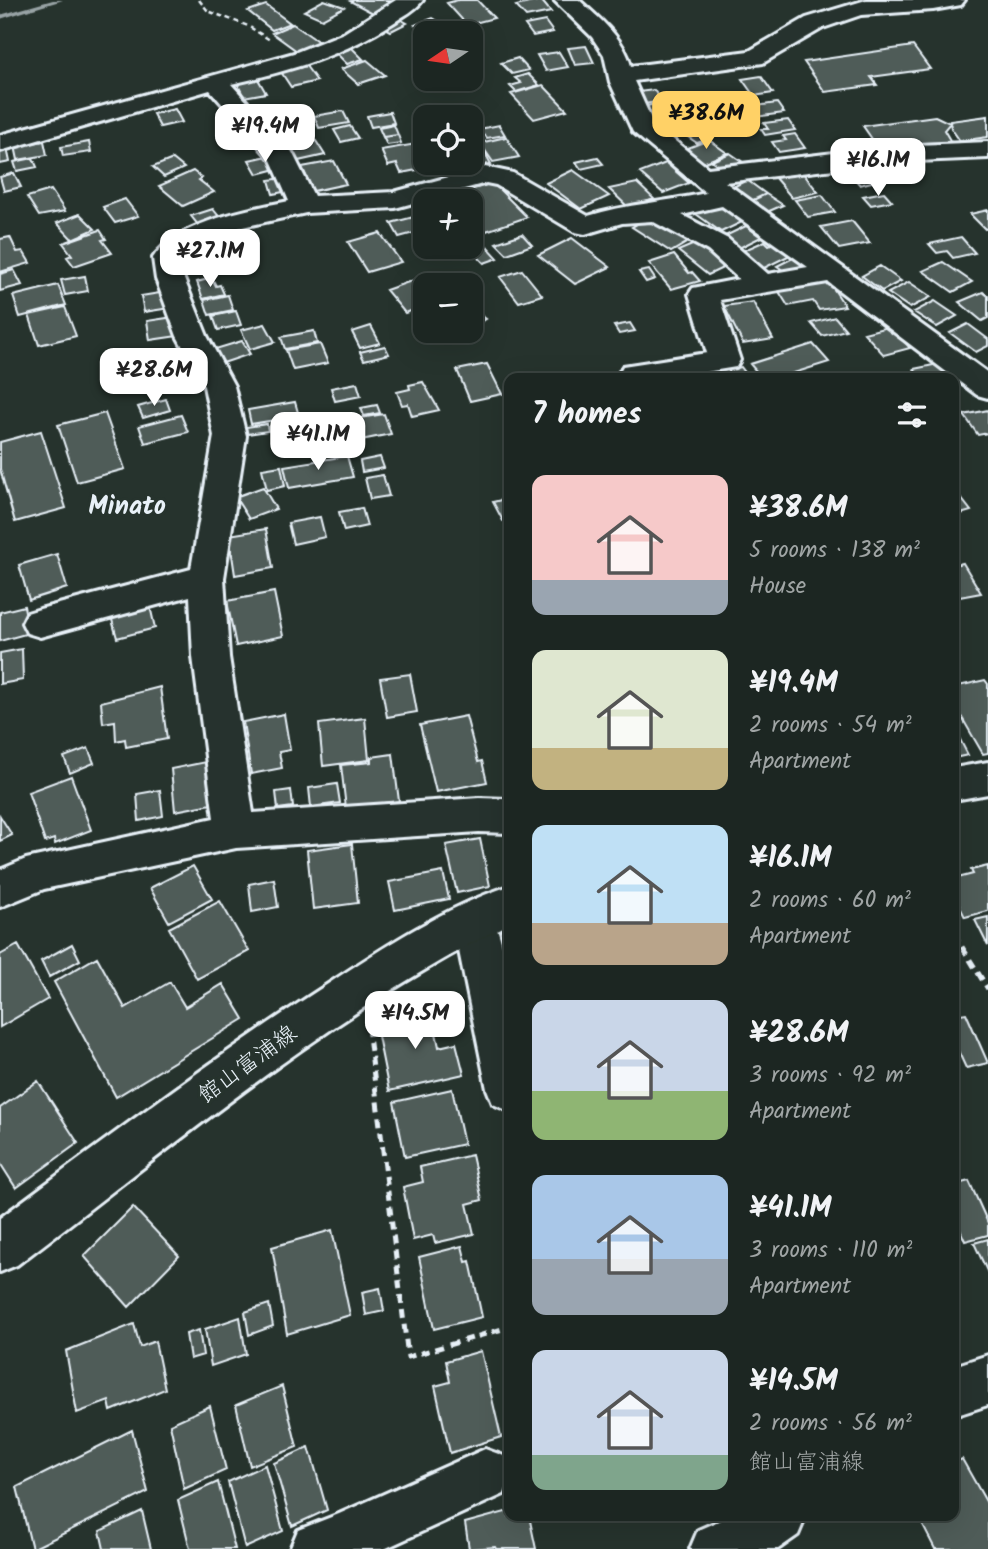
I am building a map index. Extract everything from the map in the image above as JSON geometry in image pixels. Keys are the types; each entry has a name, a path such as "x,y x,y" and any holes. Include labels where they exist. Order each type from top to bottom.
{"street":[{"path":"0,144 215,80 300,59 331,48 368,29 411,0"},
{"path":"566,0 605,38 616,55 642,127 726,197 976,367 988,388"},
{"path":"621,75 754,58 765,54 793,33 820,20 870,6 933,4 953,0"},
{"path":"215,80 283,158 296,191 306,205"},
{"path":"703,177 893,154 988,150"},
{"path":"236,831 211,657 207,578 230,436 219,386 191,336 170,279 167,258 193,240 229,222 306,205 395,200 485,175 504,179 584,226 619,215 657,212 726,197"},
{"path":"657,212 718,245 761,283"},
{"path":"634,373 725,360 703,294 833,272"},
{"path":"40,623 207,578"},
{"path":"959,783 988,778"},
{"path":"0,889 40,873 236,831 480,815 504,816"},
{"path":"492,913 504,1037"},
{"name":"館山富浦線","path":"0,1248 230,1077 363,985 422,948 492,913"},
{"path":"959,1389 988,1380"},
{"path":"317,1549 346,1539 485,1475"},
{"path":"717,1549 761,1529 772,1521"}],"path":[{"path":"199,0 208,11 248,26 300,59"},
{"path":"959,942 988,989"},
{"path":"363,985 408,1357 504,1328"}],"building":[{"path":"324,0 344,7 322,19 304,11"},
{"path":"477,0 494,18 463,21 447,3"},
{"path":"541,0 551,12 526,17 516,6"},
{"path":"350,1 398,2 375,14"},
{"path":"266,5 290,23 272,30 248,11"},
{"path":"398,18 407,23 391,31 382,26"},
{"path":"545,21 553,32 533,36 525,25"},
{"path":"293,24 319,42 297,51 272,33"},
{"path":"586,46 594,63 575,65 568,48"},
{"path":"913,46 930,69 871,77 877,85 825,92 804,62"},
{"path":"352,48 363,59 347,64 336,53"},
{"path":"559,52 568,67 546,71 537,55"},
{"path":"518,58 529,70 512,74 501,63"},
{"path":"367,60 385,75 358,84 341,69"},
{"path":"306,66 317,81 291,87 281,72"},
{"path":"528,74 539,85 516,92 510,86 521,83 515,78"},
{"path":"761,76 773,93 754,96 742,79"},
{"path":"258,79 266,93 244,97 237,83"},
{"path":"543,85 567,110 534,119 511,94"},
{"path":"654,90 661,101 645,104 638,92"},
{"path":"664,102 680,118 658,124 642,107"},
{"path":"777,103 784,113 755,117 749,107"},
{"path":"268,106 281,121 262,127 249,112"},
{"path":"175,109 182,122 160,127 153,114"},
{"path":"343,111 349,123 319,128 314,116"},
{"path":"390,112 394,123 371,127 367,116"},
{"path":"935,116 950,123 944,130 951,142 879,149 863,126"},
{"path":"988,116 988,137 960,141 951,128 950,121"},
{"path":"788,120 795,130 765,135 761,129 768,129 764,123"},
{"path":"394,125 398,135 383,137 379,128"},
{"path":"499,125 505,135 487,138 483,136 483,128"},
{"path":"350,126 358,138 341,142 334,130"},
{"path":"702,131 711,138 697,143 688,137"},
{"path":"795,134 805,148 779,152 772,142 786,140 783,136"},
{"path":"398,135 401,143 387,145 383,137"},
{"path":"506,137 519,157 493,162 483,147 483,142"},
{"path":"709,140 727,153 703,163 685,149"},
{"path":"44,141 47,155 18,160 15,146"},
{"path":"316,141 325,155 298,161 290,148"},
{"path":"89,142 91,152 63,156 61,147"},
{"path":"413,145 413,171 401,173 397,164 388,166 381,150"},
{"path":"7,148 10,162 0,164 0,150"},
{"path":"485,153 491,164 483,165"},
{"path":"730,153 743,162 725,170 712,161"},
{"path":"273,155 280,168 257,174 249,160"},
{"path":"597,157 603,164 581,169 576,162"},
{"path":"33,158 37,167 17,171 14,162"},
{"path":"173,159 184,168 164,177 153,167"},
{"path":"334,161 346,184 313,191 302,167"},
{"path":"666,163 689,183 663,193 640,173"},
{"path":"573,170 609,196 581,209 546,183"},
{"path":"193,171 202,178 199,180 214,192 183,206 159,186"},
{"path":"802,172 818,192 792,198 775,178"},
{"path":"863,172 872,182 860,185 851,175"},
{"path":"14,173 21,187 4,191 0,177"},
{"path":"283,178 288,191 273,194 269,180"},
{"path":"747,180 766,194 751,201 731,188"},
{"path":"493,183 527,217 486,231 483,228 483,189 474,189"},
{"path":"637,183 654,199 629,208 609,189"},
{"path":"51,190 65,211 39,216 27,197"},
{"path":"884,192 892,201 871,205 863,196"},
{"path":"766,194 783,205 767,212 751,201"},
{"path":"822,195 835,212 808,217 795,200"},
{"path":"125,199 138,216 115,223 103,207"},
{"path":"717,204 742,222 721,232 696,214"},
{"path":"213,209 221,219 199,226 191,216"},
{"path":"988,210 988,228 985,229 970,214"},
{"path":"80,214 95,229 72,239 57,223"},
{"path":"413,217 413,233 399,237 391,223"},
{"path":"650,217 693,239 671,252 632,227"},
{"path":"852,221 870,243 839,249 821,227"},
{"path":"746,226 761,237 735,250 719,239"},
{"path":"100,230 106,239 102,240 112,253 74,266 67,257 72,255 63,243"},
{"path":"380,233 401,262 367,272 348,242"},
{"path":"522,234 532,245 507,254 496,243"},
{"path":"10,237 17,252 23,251 30,263 0,272 0,239"},
{"path":"961,237 975,253 953,258 947,251 937,253 929,244"},
{"path":"572,238 610,267 575,284 538,255"},
{"path":"765,241 769,245 777,241 794,253 762,269 740,252"},
{"path":"697,243 718,260 729,265 708,275 678,251"},
{"path":"486,245 498,258 484,263 480,259 483,259 483,246"},
{"path":"674,255 689,273 692,272 700,281 671,289 649,263"},
{"path":"793,258 803,265 787,273 777,266"},
{"path":"943,262 972,282 953,292 923,271"},
{"path":"880,266 901,281 882,291 862,276"},
{"path":"14,270 22,285 0,291 0,274"},
{"path":"522,270 542,295 519,302 500,277"},
{"path":"649,270 655,279 646,282 639,272"},
{"path":"85,276 88,291 65,295 61,280"},
{"path":"212,278 216,286 220,285 224,294 203,299 197,282"},
{"path":"413,280 413,310 405,313 386,290"},
{"path":"829,282 845,306 819,310 813,301 788,306 778,290"},
{"path":"909,282 931,297 910,308 888,293"},
{"path":"58,285 66,305 20,317 13,296"},
{"path":"166,292 170,308 144,312 141,296"},
{"path":"983,292 988,296 988,318 982,321 959,302"},
{"path":"228,295 233,310 209,315 204,300"},
{"path":"935,301 957,316 937,327 914,312"},
{"path":"753,302 773,339 743,344 724,306"},
{"path":"65,307 76,336 39,345 29,315"},
{"path":"236,311 241,325 218,330 213,316"},
{"path":"174,317 178,336 150,340 147,321"},
{"path":"835,317 846,330 822,336 811,323"},
{"path":"630,323 635,331 619,334 614,326"},
{"path":"265,324 275,342 250,349 241,330"},
{"path":"968,324 988,339 988,346 976,352 950,333"},
{"path":"371,326 380,343 360,348 352,332"},
{"path":"891,326 910,348 884,355 864,333"},
{"path":"314,331 317,343 285,349 281,337"},
{"path":"242,341 250,354 220,364 212,350"},
{"path":"320,344 328,363 293,370 286,350"},
{"path":"813,344 829,362 794,373 758,373 750,364"},
{"path":"385,346 389,354 364,360 360,352"},
{"path":"487,364 502,394 470,401 457,370"},
{"path":"938,364 945,373 917,373 914,369"},
{"path":"741,367 746,373 730,373 728,370"},
{"path":"423,382 439,410 412,416 408,404 402,405 397,392 410,389 409,385"},
{"path":"357,383 361,396 335,401 331,388"},
{"path":"166,399 170,410 143,418 138,407"},
{"path":"295,402 299,416 251,424 248,410"},
{"path":"377,405 380,413 364,416 361,408"},
{"path":"988,410 988,433 978,435 964,415"},
{"path":"105,413 125,469 77,482 58,425"},
{"path":"384,414 391,434 361,440 354,419"},
{"path":"181,415 188,432 145,443 139,426"},
{"path":"267,424 268,431 247,434 246,427"},
{"path":"41,431 66,508 15,522 0,469 0,442"},
{"path":"347,456 353,477 289,488 284,466"},
{"path":"380,457 384,468 362,472 360,461"},
{"path":"281,466 285,486 267,490 262,469"},
{"path":"383,475 389,496 370,499 365,478"},
{"path":"263,487 276,509 249,519 235,497"},
{"path":"959,495 971,511 959,515"},
{"path":"504,499 504,521 503,521 493,502"},
{"path":"362,508 367,526 344,531 339,512"},
{"path":"320,517 325,537 293,544 288,523"},
{"path":"266,529 273,568 235,575 229,535"},
{"path":"57,554 67,588 29,600 19,565"},
{"path":"963,563 981,593 959,597 959,564"},
{"path":"274,592 283,636 236,646 227,601"},
{"path":"24,606 29,633 0,641 0,612"},
{"path":"150,606 155,628 117,638 111,616"},
{"path":"22,649 23,680 0,684 0,653"},
{"path":"410,674 417,712 387,717 380,678"},
{"path":"985,680 988,684 988,753 983,754 959,713 959,686"},
{"path":"160,687 167,739 126,747 125,739 116,741 115,721 103,723 101,702"},
{"path":"284,714 290,750 279,752 282,768 251,774 243,722"},
{"path":"466,716 478,762 482,761 487,782 436,792 420,725"},
{"path":"365,718 369,760 323,766 319,724"},
{"path":"959,738 968,755 959,757"},
{"path":"88,748 94,763 70,773 64,757"},
{"path":"393,754 399,801 346,808 341,765 371,762 371,757"},
{"path":"211,761 217,803 175,811 171,769"},
{"path":"71,776 91,830 55,844 54,839 45,842 28,792"},
{"path":"337,784 340,803 311,807 309,788"},
{"path":"160,790 163,816 139,821 137,794"},
{"path":"291,790 293,807 278,809 276,792"},
{"path":"0,816 12,835 0,841"},
{"path":"480,839 490,886 457,893 446,845"},
{"path":"352,844 358,903 313,909 307,850"},
{"path":"193,866 212,899 169,922 150,888"},
{"path":"988,866 988,911 965,917 959,905 959,878 973,874 971,870"},
{"path":"443,872 449,899 395,910 389,882"},
{"path":"274,879 278,907 252,912 249,884"},
{"path":"220,901 249,951 197,979 169,928"},
{"path":"988,917 988,946 975,920"},
{"path":"72,944 80,960 49,977 41,961"},
{"path":"18,945 48,999 0,1027 0,955"},
{"path":"97,957 125,1008 170,982 185,1007 223,984 244,1019 116,1097 54,982"},
{"path":"431,1009 439,1047 456,1043 464,1074 389,1091 375,1021"},
{"path":"966,1013 988,1063 966,1068 959,1053 959,1014"},
{"path":"38,1081 78,1143 16,1188 0,1163 0,1108"},
{"path":"452,1089 464,1144 405,1157 394,1102"},
{"path":"472,1155 482,1200 467,1204 474,1234 435,1243 433,1235 413,1240 403,1187 423,1182 420,1167"},
{"path":"969,1181 988,1223 988,1235 965,1241 959,1227 959,1184"},
{"path":"133,1207 179,1256 129,1307 84,1256"},
{"path":"332,1230 350,1315 287,1334 272,1247"},
{"path":"988,1239 988,1273 974,1243"},
{"path":"462,1246 466,1262 470,1261 482,1317 434,1329 419,1257"},
{"path":"380,1288 384,1311 366,1315 362,1292"},
{"path":"269,1304 273,1326 249,1335 245,1312"},
{"path":"240,1317 246,1354 211,1366 205,1329"},
{"path":"134,1324 140,1347 155,1341 165,1389 111,1411 109,1401 77,1413 66,1351"},
{"path":"199,1330 203,1355 190,1359 186,1334"},
{"path":"481,1351 501,1437 450,1453 435,1386 450,1382 446,1361"},
{"path":"282,1386 297,1447 250,1466 236,1405"},
{"path":"210,1406 226,1470 184,1489 170,1424"},
{"path":"132,1430 148,1492 32,1549 17,1487"},
{"path":"309,1447 327,1510 292,1526 274,1463"},
{"path":"962,1459 988,1505 988,1549 935,1549 921,1521 959,1521 959,1460"},
{"path":"265,1465 283,1531 245,1548 228,1482"},
{"path":"218,1482 235,1549 190,1549 178,1500"},
{"path":"142,1511 151,1549 104,1549 100,1531"},
{"path":"504,1512 504,1521 530,1521 536,1549 469,1549 465,1523"}],"waterway":[{"path":"0,17 60,0"}],"district":[{"name":"Minato","path":"127,507"}]}
